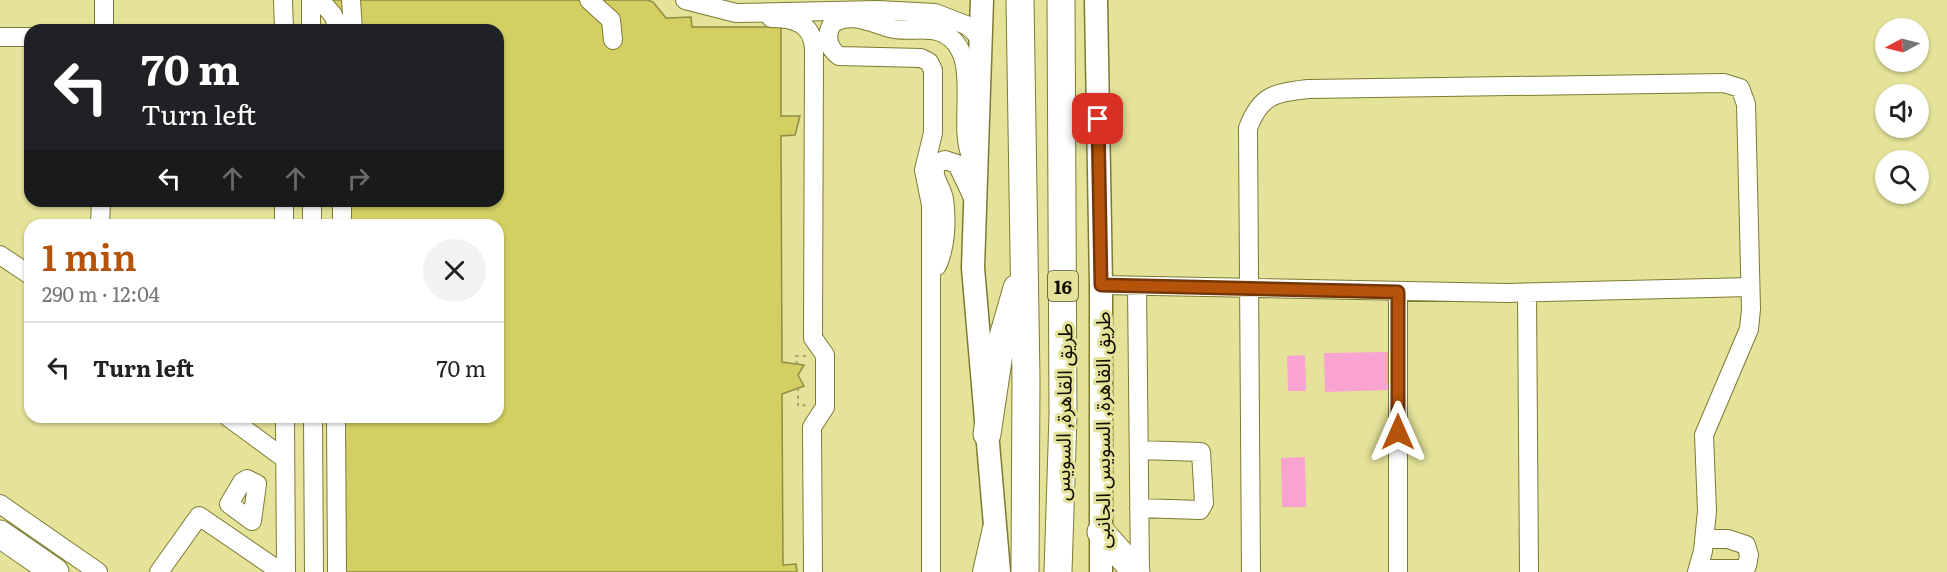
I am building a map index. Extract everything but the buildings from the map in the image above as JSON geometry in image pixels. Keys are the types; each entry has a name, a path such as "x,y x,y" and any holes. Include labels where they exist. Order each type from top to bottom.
{"highway":[{"name":"طريق القاهرة, السويس","path":"1020,0 1025,264 1025,572"},
{"name":"طريق القاهرة, السويس","path":"1059,572 1063,416 1061,0"},
{"path":"987,434 1000,347 1025,264"},
{"path":"1101,532 1138,572"},
{"path":"0,534 55,572"}],"main road":[{"path":"982,0 978,169 975,202 975,301 996,512 999,572"},
{"name":"طريق القاهرة, السويس الجانبى","path":"1096,0 1101,285 1101,572"}],"street":[{"path":"104,0 104,24"},
{"path":"283,0 284,24"},
{"path":"311,0 311,24"},
{"path":"320,0 333,15 337,24"},
{"path":"351,0 353,24"},
{"path":"589,0 611,20 613,40"},
{"path":"685,0 765,13 877,10 935,13 966,25 982,39"},
{"path":"723,5 937,0"},
{"path":"723,5 742,17 791,19 801,23 811,34 814,44 813,338 824,351 825,411 815,419 812,428 813,572"},
{"path":"931,572 931,197 924,170 933,133 932,66 921,58 839,56 832,50 828,41 832,24 841,19 861,19 897,30 933,30 956,43 966,67 967,143 978,169"},
{"path":"0,37 24,37"},
{"path":"1251,572 1248,128 1255,110 1267,98 1281,92 1308,89 1724,83 1740,88 1746,104 1749,329 1704,435 1707,511 1705,539 1698,570 1747,566 1749,555 1746,545 1728,539 1705,539"},
{"path":"931,275 941,258 944,239 944,196 934,175 937,164 945,160 957,165 975,202"},
{"path":"0,255 24,271"},
{"path":"1101,285 1527,293 1750,287"},
{"path":"1137,286 1138,572"},
{"path":"1398,292 1398,572"},
{"path":"1527,293 1529,572"},
{"path":"236,423 285,459"},
{"path":"284,572 285,423"},
{"path":"313,423 314,572"},
{"path":"336,423 337,572"},
{"path":"1139,450 1201,452 1204,503 1200,510 1139,508"},
{"path":"0,504 99,572"},
{"path":"254,510 286,513"},
{"path":"982,572 996,512"},
{"path":"159,572 199,516 284,572"},
{"path":"286,537 314,548 337,548"}],"path":[{"path":"798,388 798,406 825,405"}],"shaded area":[{"path":"1388,352 1389,390 1325,392 1324,353"},
{"path":"1305,355 1306,391 1288,391 1287,356"},
{"path":"1305,457 1306,507 1282,507 1281,458"}],"route":[{"path":"1098,119 1101,285 1398,292 1398,432"}]}
